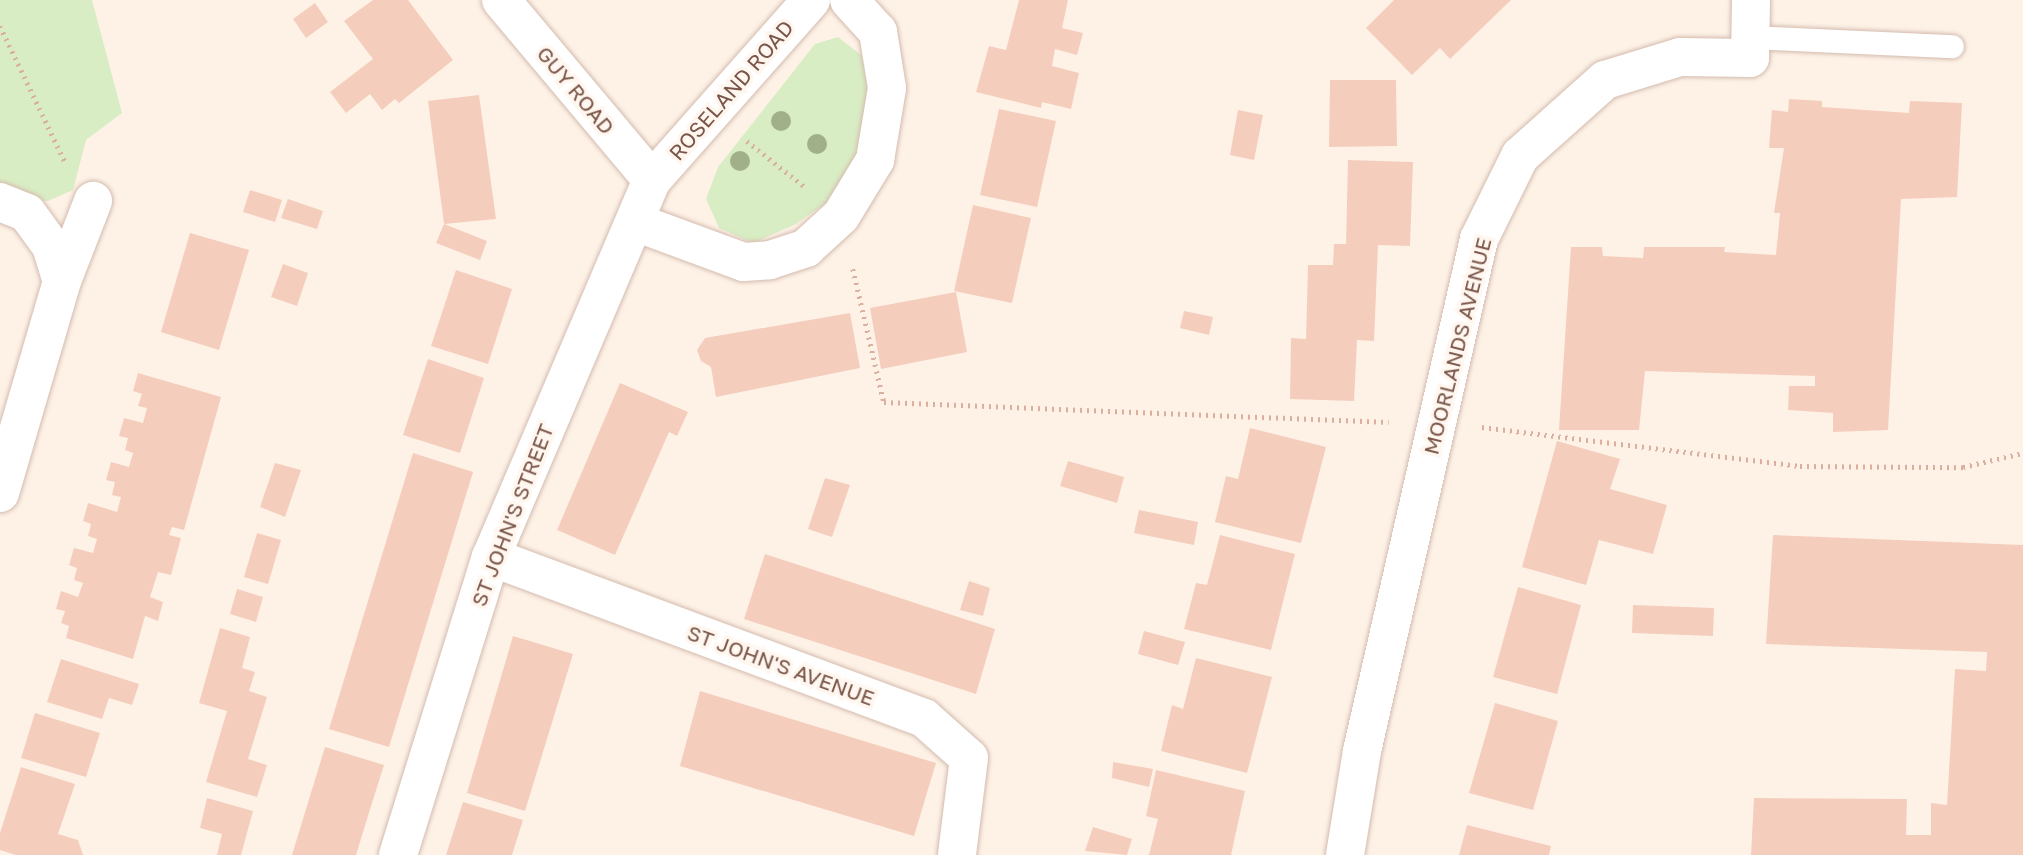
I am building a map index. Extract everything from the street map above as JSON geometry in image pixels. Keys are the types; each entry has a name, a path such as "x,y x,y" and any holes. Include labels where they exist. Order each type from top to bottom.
{"street":[{"name":"GUY ROAD","path":"501,0 652,180"},
{"name":"ROSELAND ROAD","path":"652,180 811,0"},
{"path":"635,222 744,262 770,260 806,248 841,216 875,160 887,88 878,32 849,0"},
{"name":"MOORLANDS AVENUE","path":"1345,855 1362,751 1479,239 1520,156 1605,80 1680,57 1750,58 1751,18"},
{"name":"ST JOHN'S STREET","path":"398,855 491,557 652,180"},
{"path":"0,493 62,281 93,201"},
{"path":"0,202 27,213 51,246 62,281"},
{"name":"ST JOHN'S AVENUE","path":"491,557 924,718 969,758 957,855"}],"lane":[{"path":"1751,18 1952,46"}],"path":[{"path":"0,26 57,152 93,201"},
{"path":"711,112 841,216 884,402 1437,424 1507,429 1800,466 1963,467 2023,453"}],"green space":[{"path":"0,0 92,0 122,113 86,140 73,190 48,201 32,200 0,186"},
{"path":"838,37 865,58 876,97 859,159 833,198 796,224 753,243 719,228 706,199 718,167 815,44"}],"building":[{"path":"373,0 408,0 453,60 399,103 395,99 382,110 370,94 346,113 330,92 373,59 344,21"},
{"path":"1019,0 1068,0 1062,28 1083,33 1077,55 1055,49 1052,66 1079,73 1071,109 1042,102 1041,108 976,92 989,46 1006,50"},
{"path":"1394,0 1511,0 1450,59 1440,48 1412,75 1366,28"},
{"path":"315,3 328,22 306,38 293,19"},
{"path":"1330,80 1396,80 1397,146 1329,147"},
{"path":"479,95 496,219 444,224 428,101"},
{"path":"1789,99 1822,101 1822,107 1909,113 1910,101 1962,103 1957,197 1901,199 1888,430 1833,432 1833,413 1788,410 1789,386 1815,386 1815,376 1645,371 1639,430 1559,430 1571,247 1602,247 1603,256 1643,258 1644,247 1725,247 1724,252 1776,255 1780,213 1774,213 1784,148 1769,148 1772,110 1788,112"},
{"path":"999,109 1056,121 1037,207 980,195"},
{"path":"1238,110 1263,115 1254,160 1230,155"},
{"path":"1348,160 1413,162 1410,246 1378,245 1374,341 1357,340 1354,401 1290,399 1291,338 1306,339 1308,265 1333,265 1334,244 1346,244"},
{"path":"250,190 282,200 275,222 243,212"},
{"path":"288,199 323,211 317,229 281,218"},
{"path":"973,205 1031,218 1012,303 954,291"},
{"path":"444,224 487,241 480,260 436,243"},
{"path":"190,233 249,250 219,350 161,332"},
{"path":"283,264 308,273 297,306 271,297"},
{"path":"456,270 512,289 488,364 431,346"},
{"path":"956,292 967,352 881,369 870,308"},
{"path":"1184,311 1213,317 1209,335 1180,328"},
{"path":"850,313 860,368 716,397 711,367 701,361 697,350 705,338"},
{"path":"428,359 484,378 460,453 403,435"},
{"path":"138,373 221,397 184,530 172,527 169,535 181,538 171,575 158,572 150,597 163,602 158,621 145,616 133,659 66,638 69,626 61,623 65,611 56,609 61,591 78,597 83,583 74,580 77,568 69,565 74,548 93,553 97,539 88,536 91,524 83,521 88,503 117,512 121,497 112,495 115,482 106,480 111,462 129,467 133,453 125,450 128,438 119,436 124,418 143,423 147,408 138,406 142,394 133,391"},
{"path":"620,383 688,412 677,436 669,432 615,555 557,530"},
{"path":"1250,428 1326,447 1301,543 1215,522 1226,476 1238,479"},
{"path":"1557,441 1620,459 1610,489 1667,505 1653,554 1599,540 1586,585 1522,567"},
{"path":"413,453 473,472 389,747 329,729"},
{"path":"1068,461 1124,477 1117,503 1060,486"},
{"path":"275,463 301,470 285,517 260,507"},
{"path":"825,478 850,485 832,537 808,529"},
{"path":"1139,510 1198,522 1194,545 1134,533"},
{"path":"257,533 281,540 268,584 244,577"},
{"path":"1220,535 1295,554 1271,650 1184,629 1196,583 1207,585"},
{"path":"1773,535 2023,545 2023,855 1751,855 1754,798 1907,799 1906,835 1931,835 1931,803 1947,805 1955,669 1986,671 1987,652 1766,644"},
{"path":"765,554 995,629 976,694 744,619"},
{"path":"969,581 990,588 983,616 960,610"},
{"path":"1518,587 1581,605 1557,694 1493,677"},
{"path":"237,589 263,597 256,622 230,614"},
{"path":"1633,605 1714,608 1713,636 1632,633"},
{"path":"220,628 250,637 242,668 255,672 249,691 267,697 248,759 267,765 257,797 206,782 227,711 199,703"},
{"path":"1144,631 1185,642 1178,665 1138,654"},
{"path":"513,636 573,654 525,811 467,793"},
{"path":"1196,658 1272,677 1247,773 1161,751 1172,705 1183,709"},
{"path":"61,659 139,684 132,705 109,698 102,719 47,702"},
{"path":"700,691 936,763 914,836 680,766"},
{"path":"1495,703 1558,721 1533,810 1469,793"},
{"path":"35,713 100,733 86,777 21,758"},
{"path":"325,747 384,765 356,855 292,855"},
{"path":"1113,762 1153,769 1149,787 1112,778"},
{"path":"21,767 75,784 58,834 78,840 83,855 16,855 0,850 0,833"},
{"path":"1156,770 1245,791 1231,855 1149,855 1158,819 1146,816"},
{"path":"207,798 253,811 241,855 217,855 222,834 200,828"},
{"path":"463,802 523,820 512,855 446,855"},
{"path":"1467,825 1551,846 1549,855 1459,855"},
{"path":"1093,827 1132,839 1127,855 1085,851"}]}
